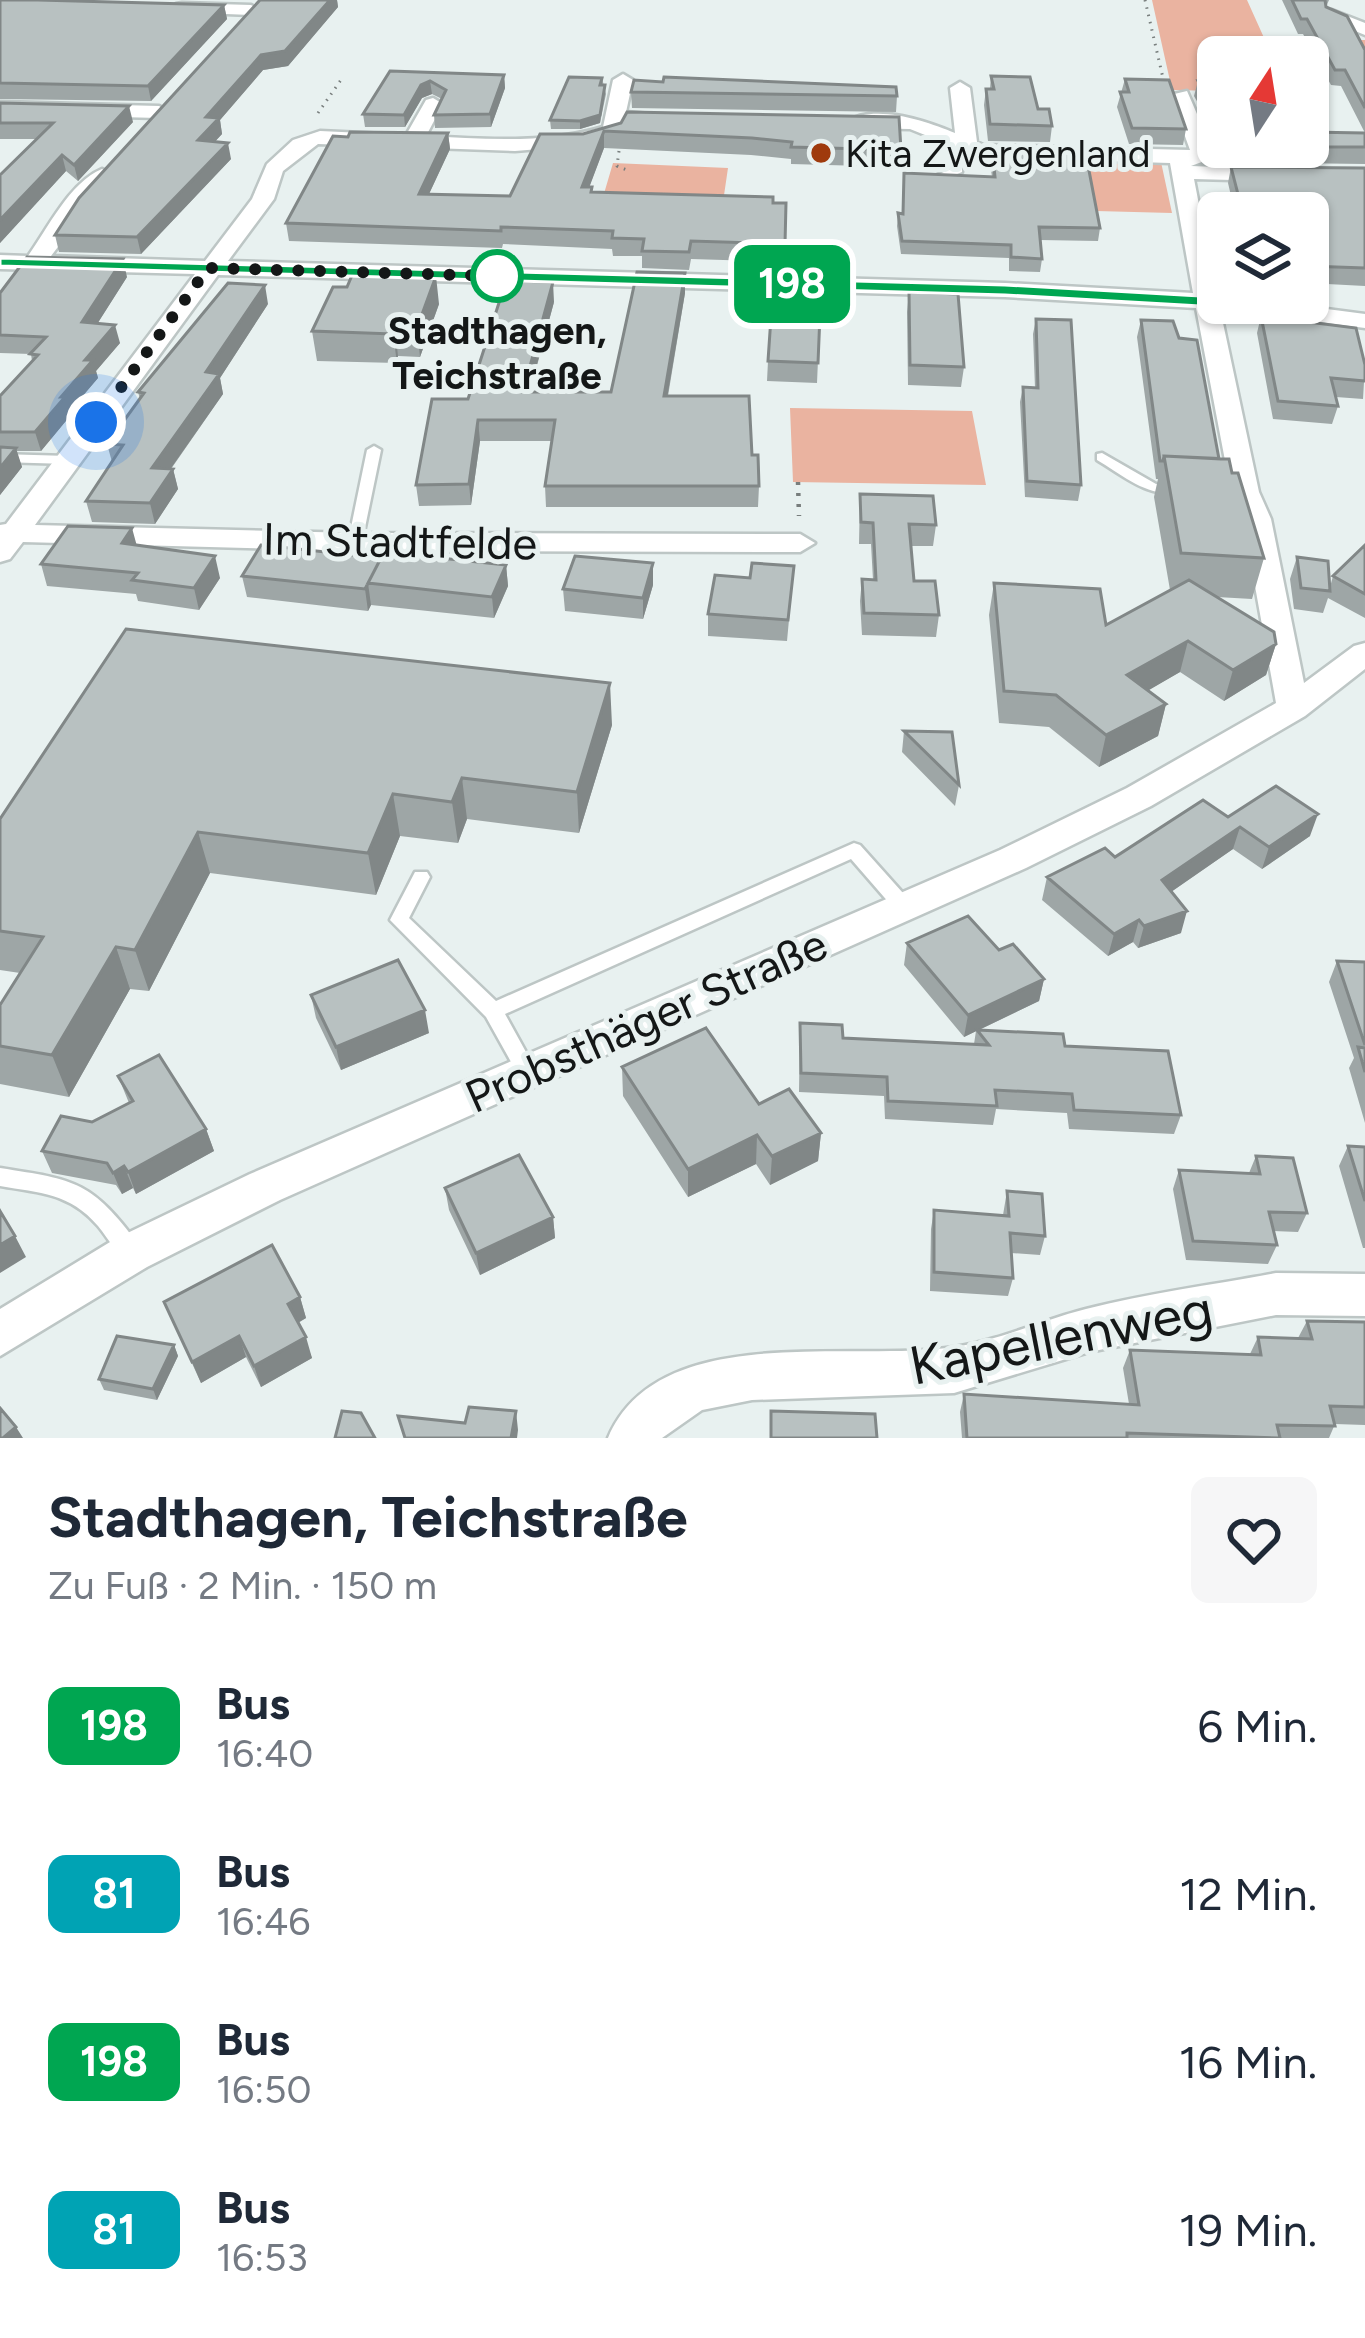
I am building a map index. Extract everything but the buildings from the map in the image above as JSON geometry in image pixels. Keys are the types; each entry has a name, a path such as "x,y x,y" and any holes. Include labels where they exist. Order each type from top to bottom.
{"street":[{"path":"164,8 255,5"},
{"path":"236,27 255,5"},
{"path":"1332,15 1365,30"},
{"path":"5,540 262,199 263,188 296,143 312,138 582,140 613,131 623,80"},
{"path":"960,88 966,135 980,151 1289,175"},
{"path":"1180,94 1200,144 1200,156 1181,165"},
{"path":"0,108 152,120 174,95"},
{"path":"414,140 433,104"},
{"path":"615,118 680,120"},
{"path":"828,121 913,123 966,135"},
{"path":"35,263 72,208 115,160"},
{"path":"1181,165 1197,228"},
{"path":"0,262 1005,290 1197,301"},
{"path":"1329,316 1365,321"},
{"path":"1218,324 1234,491 1257,519 1293,708"},
{"name":"Im Stadtfelde","path":"5,540 800,543"},
{"name":"Probsthäger Straße","path":"0,1334 131,1253 265,1186 904,907 1138,797 1293,708 1365,653"},
{"name":"Kapellenweg","path":"632,1438 646,1420 692,1389 732,1381 954,1370 1089,1330 1276,1294 1365,1294"}],"lane":[{"path":"940,177 958,170 957,154 966,135"},
{"path":"356,542 374,450"},
{"path":"1102,457 1153,488 1199,490"},
{"path":"0,458 68,460"},
{"path":"493,1012 854,850 904,907"},
{"path":"421,878 399,920 493,1012 527,1072"},
{"path":"0,1177 73,1189 96,1203 131,1253"}],"path":[{"path":"1145,0 1166,88 1180,94"},
{"path":"312,138 307,128 344,77"}],"shaded area":[{"path":"1152,0 1247,0 1263,36 1197,36 1197,91 1172,90"},
{"path":"1329,40 1365,40 1365,63 1329,62"},
{"path":"1084,158 1161,162 1172,213 1096,211"},
{"path":"613,163 728,168 723,202 603,197"},
{"path":"790,408 972,411 986,485 793,482"}],"bus line":[{"name":"198","path":"0,262 1005,290 1197,301"}],"place":[{"name":"Kita Zwergenland","path":"821,153"},
{"name":"Stadthagen, Teichstraße","path":"497,276"}],"route":[{"path":"96,422 208,268 497,276"}]}
